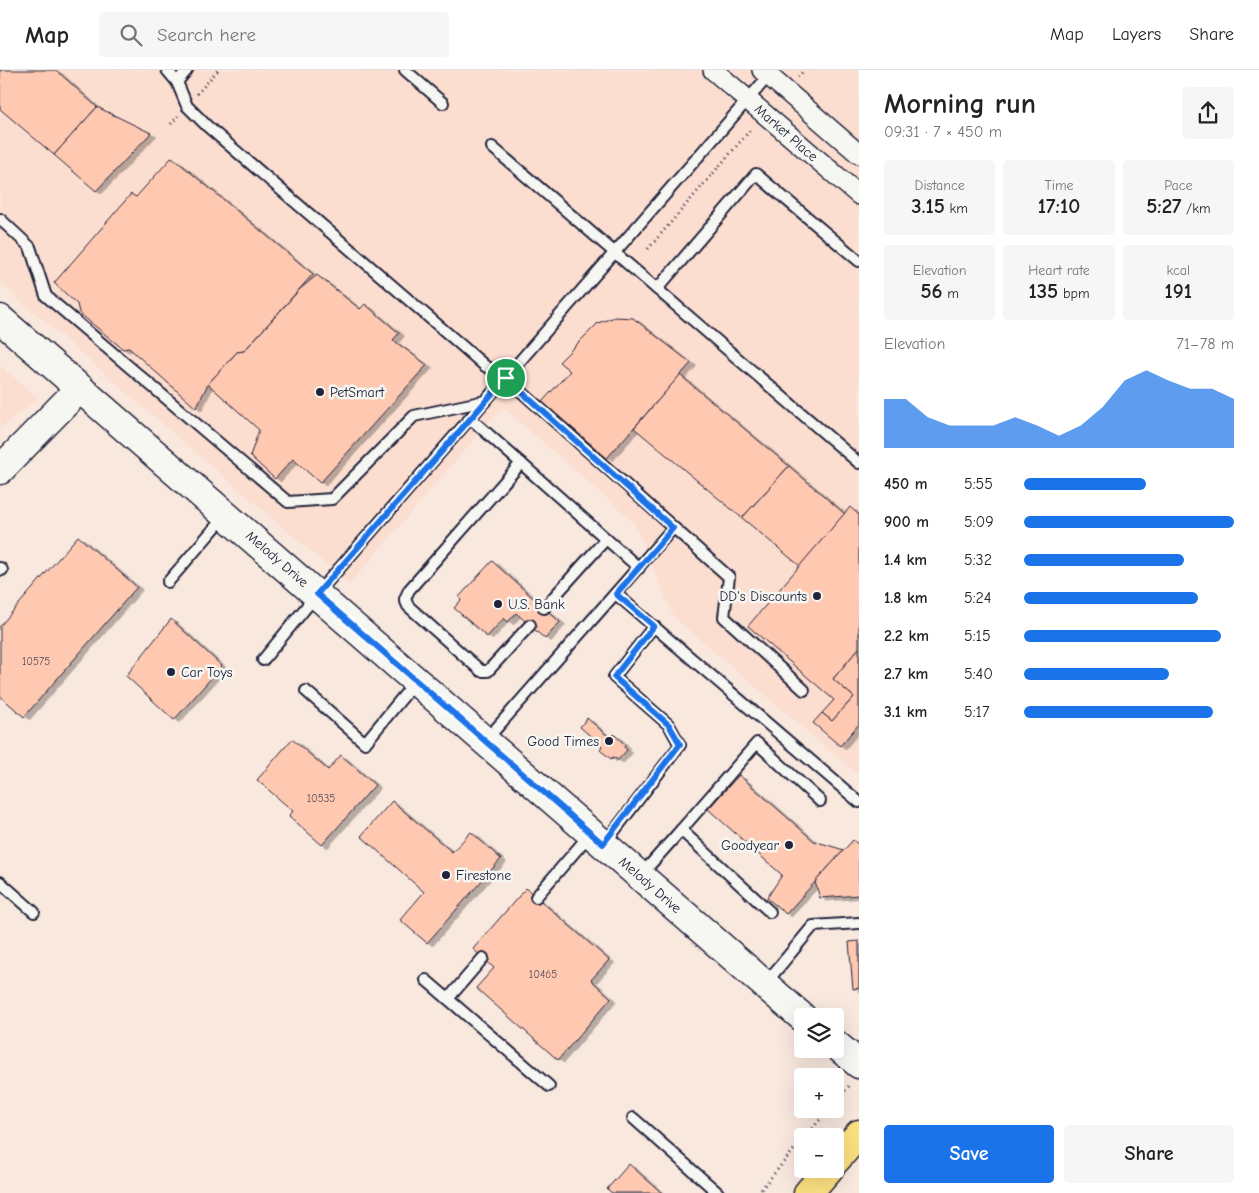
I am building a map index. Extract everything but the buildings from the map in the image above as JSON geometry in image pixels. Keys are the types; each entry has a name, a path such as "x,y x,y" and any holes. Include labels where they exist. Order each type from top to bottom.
{"main road":[{"path":"844,1152 859,1134"},
{"path":"808,1193 821,1178"}],"street":[{"name":"Market Place","path":"713,70 859,195"},
{"path":"768,72 785,91 859,154"},
{"name":"Melody Drive","path":"0,318 794,1010"},
{"path":"0,470 80,388"},
{"path":"844,1056 856,1072"}],"lane":[{"path":"167,70 177,82 187,106 207,126 485,366 506,378 729,577 724,617 804,690"},
{"path":"177,82 187,70"},
{"path":"404,70 443,103"},
{"path":"263,660 317,594 748,99 768,72"},
{"path":"492,148 859,463"},
{"path":"657,289 756,174 859,261"},
{"path":"0,219 30,247 46,296 288,502 332,499 414,416 486,401"},
{"path":"470,418 639,568"},
{"path":"521,463 409,590 404,599 408,606 482,671 488,671 530,625"},
{"path":"168,582 226,515"},
{"path":"485,741 673,528"},
{"path":"544,608 606,539"},
{"path":"616,594 859,802"},
{"path":"536,897 597,839 680,744 669,725 614,677 654,626"},
{"path":"306,691 365,743 416,681"},
{"path":"640,876 756,743 820,801"},
{"path":"680,830 770,912"},
{"path":"0,882 34,912"},
{"path":"764,984 813,926 859,923"},
{"path":"448,999 483,958"},
{"path":"426,980 549,1086"},
{"path":"633,1118 718,1193"}],"path":[{"path":"785,91 804,70"},
{"path":"648,249 765,114"},
{"path":"844,1089 856,1072"},
{"path":"813,1128 821,1118"},
{"path":"758,1193 794,1150"}],"shaded area":[{"path":"0,70 859,70 859,776 673,616 634,522 502,407 349,585 0,283"},
{"path":"0,365 38,398 0,429"}],"place":[{"name":"PetSmart","path":"320,392"},
{"name":"DD's Discounts","path":"817,596"},
{"name":"U.S. Bank","path":"498,604"},
{"name":"Car Toys","path":"171,672"},
{"name":"Good Times","path":"609,741"},
{"name":"Goodyear","path":"789,845"},
{"name":"Firestone","path":"446,875"}],"route":[{"path":"506,378 673,528 616,594 654,626 614,677 669,725 680,744 603,844 317,594 506,378"}]}
